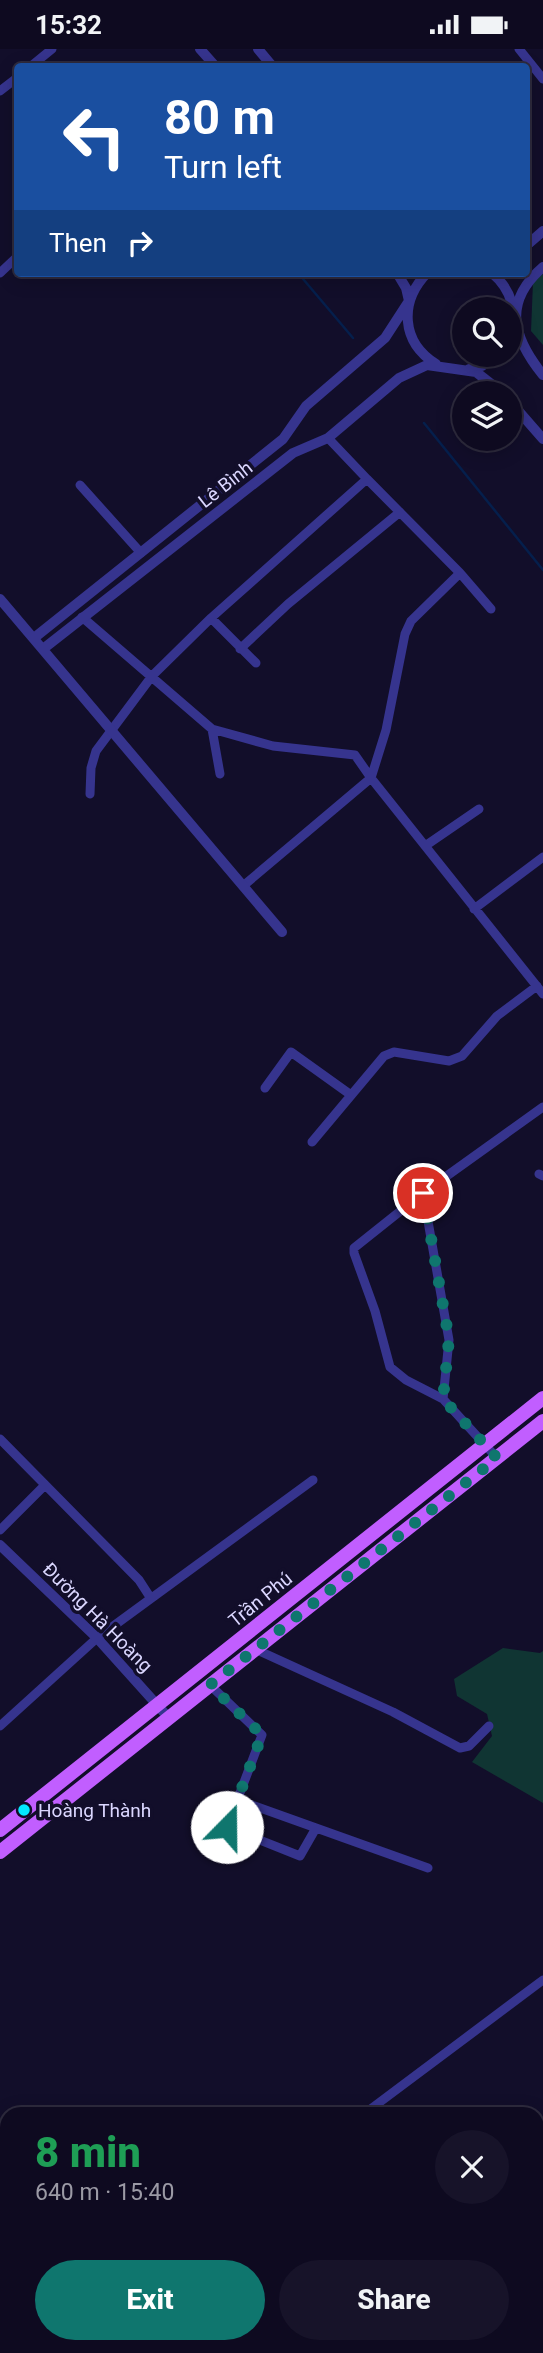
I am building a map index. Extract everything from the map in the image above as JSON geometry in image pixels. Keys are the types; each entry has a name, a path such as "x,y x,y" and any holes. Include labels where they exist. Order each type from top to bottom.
{"main road":[{"name":"Trần Phú","path":"0,1830 543,1398"},
{"name":"Trần Phú","path":"0,1852 543,1420"}],"street":[{"path":"35,63 52,49"},
{"path":"200,49 212,63"},
{"path":"258,49 270,63"},
{"path":"519,49 543,79"},
{"path":"0,91 14,80"},
{"path":"0,273 14,260"},
{"path":"521,297 543,267"},
{"path":"399,277 409,301 406,319 410,337 420,352 435,364 452,370 476,372 487,381"},
{"name":"Lê Bình","path":"34,638 283,439 306,406 385,338 409,301 415,286 423,277"},
{"path":"496,277 507,290 509,297"},
{"path":"522,343 543,375"},
{"name":"Lê Bình","path":"43,649 293,453 328,438 399,378 427,365 452,370"},
{"path":"452,370 474,367"},
{"path":"522,415 543,439"},
{"path":"328,438 460,573 491,609"},
{"path":"283,439 293,453"},
{"path":"90,794 92,760 152,676 211,618 367,479"},
{"path":"80,485 141,553"},
{"path":"240,649 288,604 400,512"},
{"path":"243,886 372,778 386,730 405,634 411,621 460,573"},
{"path":"0,599 282,932"},
{"path":"82,617 212,729 273,746 355,755 540,990 497,1016 462,1056 449,1061 389,1053 312,1142"},
{"path":"211,618 256,663"},
{"path":"212,729 220,774"},
{"path":"425,846 479,809"},
{"path":"474,909 543,857"},
{"path":"265,1088 291,1052 351,1095"},
{"path":"497,1458 443,1399 406,1380 390,1367 354,1248 423,1193 543,1107"},
{"path":"423,1193 449,1339 443,1399"},
{"path":"0,1439 139,1580 150,1597"},
{"path":"0,1726 97,1638 313,1480"},
{"path":"0,1529 45,1485"},
{"name":"Đường Hà Hoàng","path":"0,1545 97,1638 168,1717"},
{"path":"255,1650 393,1712 460,1748 469,1746 489,1726"},
{"path":"210,1685 262,1735 227,1827 295,1856 303,1854 316,1828"},
{"path":"238,1800 428,1868"},
{"path":"373,2107 543,1980"}],"green space":[{"path":"543,274 543,345 531,331 533,282"},
{"path":"503,1648 540,1653 543,1651 543,1803 472,1762 492,1736 487,1714 457,1696 454,1679"}],"waterway":[{"path":"301,277 353,338"},
{"path":"424,423 543,570"}],"place":[{"name":"Hoàng Thành","path":"24,1810"}],"route":[{"path":"227,1827 262,1735 210,1685 497,1458 443,1399 449,1339 423,1193"}]}
